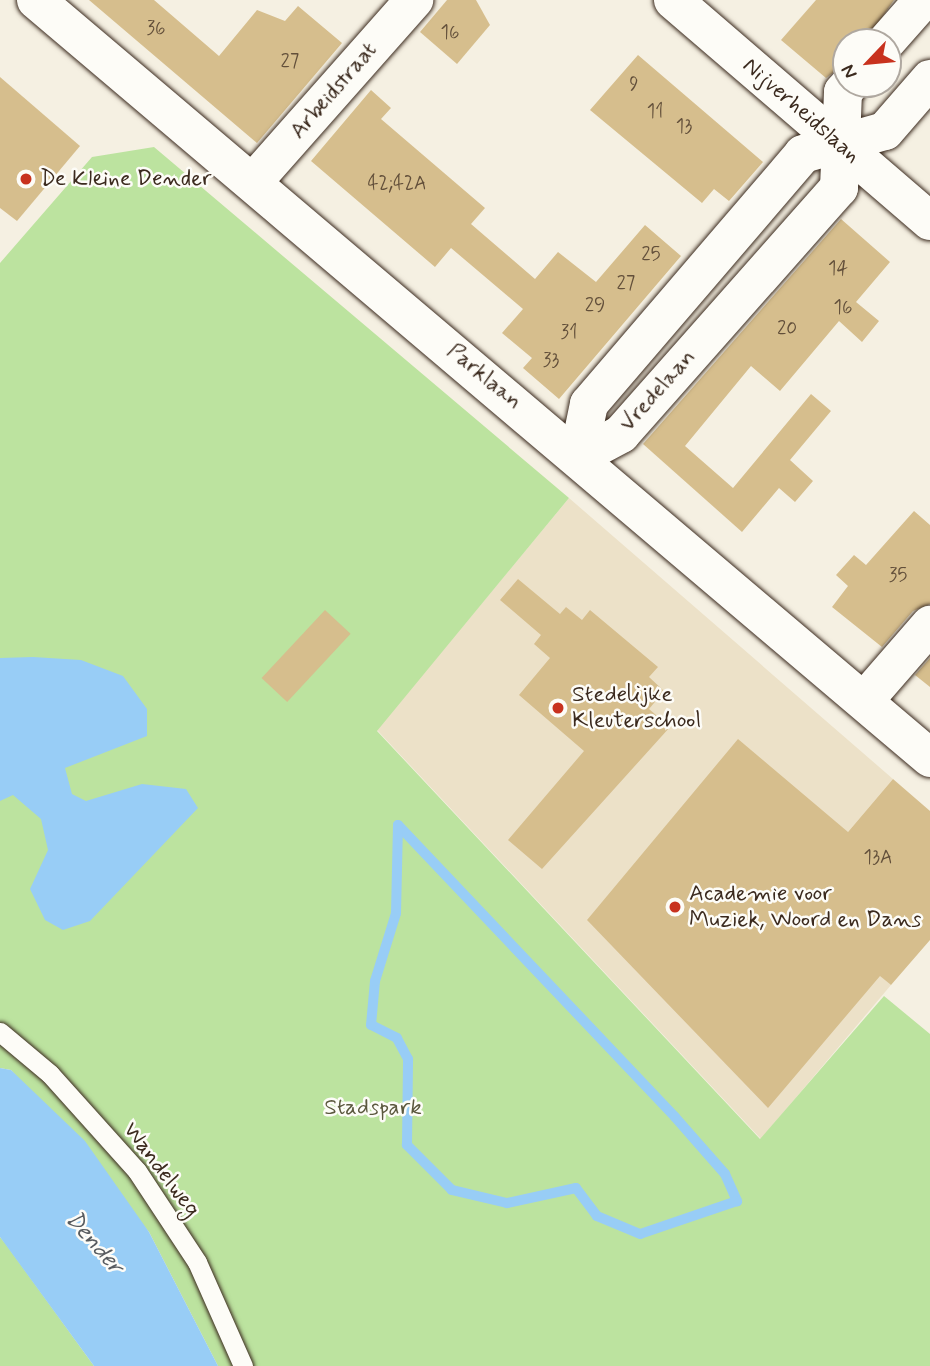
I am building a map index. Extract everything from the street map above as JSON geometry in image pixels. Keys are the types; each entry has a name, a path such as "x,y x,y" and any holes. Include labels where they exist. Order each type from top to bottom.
{"street":[{"name":"Parklaan","path":"36,0 254,181 930,758"},
{"name":"Arbeidstraat","path":"254,181 414,0"},
{"name":"Nijverheidslaan","path":"673,0 930,221"},
{"path":"898,28 923,0"},
{"path":"839,144 885,131 930,79"},
{"name":"Vredelaan","path":"578,457 621,434 839,188 843,98"},
{"path":"864,701 930,625"}],"lane":[{"name":"Wandelweg","path":"0,1032 50,1074 137,1171 197,1262 243,1366"}],"shaded area":[{"path":"569,498 893,779 791,899 891,985 761,1139 377,730"}],"green space":[{"name":"Stadspark","path":"154,147 569,498 377,731 760,1139 884,996 930,1034 930,1366 218,1366 149,1232 11,1070 0,1068 0,263 92,157"},
{"path":"0,1237 5,1243 94,1366 0,1366"}],"water":[{"path":"0,658 81,660 123,676 147,709 147,736 65,768 72,794 86,801 142,784 186,789 198,808 90,921 63,930 45,920 30,889 48,850 41,819 13,795 0,801"},
{"name":"Dender","path":"0,1068 11,1070 85,1141 149,1232 218,1366 94,1366 0,1237"}],"building":[{"path":"89,0 154,0 219,56 257,10 285,21 298,6 342,43 257,143"},
{"path":"447,0 476,0 490,25 457,64 420,32"},
{"path":"816,0 894,0 875,28 832,28 832,74 826,78 781,40"},
{"path":"638,55 763,162 729,201 714,189 702,203 590,110"},
{"name":"De Kleine Dender","path":"0,77 80,146 17,221 0,208"},
{"path":"371,90 391,108 381,119 485,208 471,224 535,279 558,252 596,282 645,225 681,256 559,399 523,368 532,358 502,333 523,309 451,248 435,267 311,161"},
{"path":"841,219 890,262 856,302 879,321 862,342 839,321 780,391 751,366 685,446 733,488 811,394 831,411 790,460 813,481 795,502 779,488 742,532 643,444"},
{"path":"914,511 930,525 930,604 913,611 882,647 832,607 848,586 836,575 854,555 866,565"},
{"path":"518,579 560,614 566,607 582,620 590,610 658,667 649,677 664,691 649,709 670,727 542,869 508,840 584,751 519,695 550,658 534,644 541,635 500,600"},
{"path":"325,610 351,634 287,702 262,678"},
{"path":"930,658 930,687 915,675"},
{"name":"Academie voor Muziek, Woord en Dans","path":"738,739 848,832 893,779 930,811 930,940 891,985 880,976 768,1108 587,920"}],"waterway":[{"path":"398,825 675,1117 725,1174 737,1201 640,1234 597,1216 576,1188 507,1203 452,1190 407,1145 408,1059 397,1038 371,1025 375,981 396,913 398,825"}],"place":[{"name":"De Kleine Dender","path":"26,179"},
{"name":"Stedelijke Kleuterschool","path":"558,708"},
{"name":"Academie voor Muziek, Woord en Dans","path":"675,907"}]}
